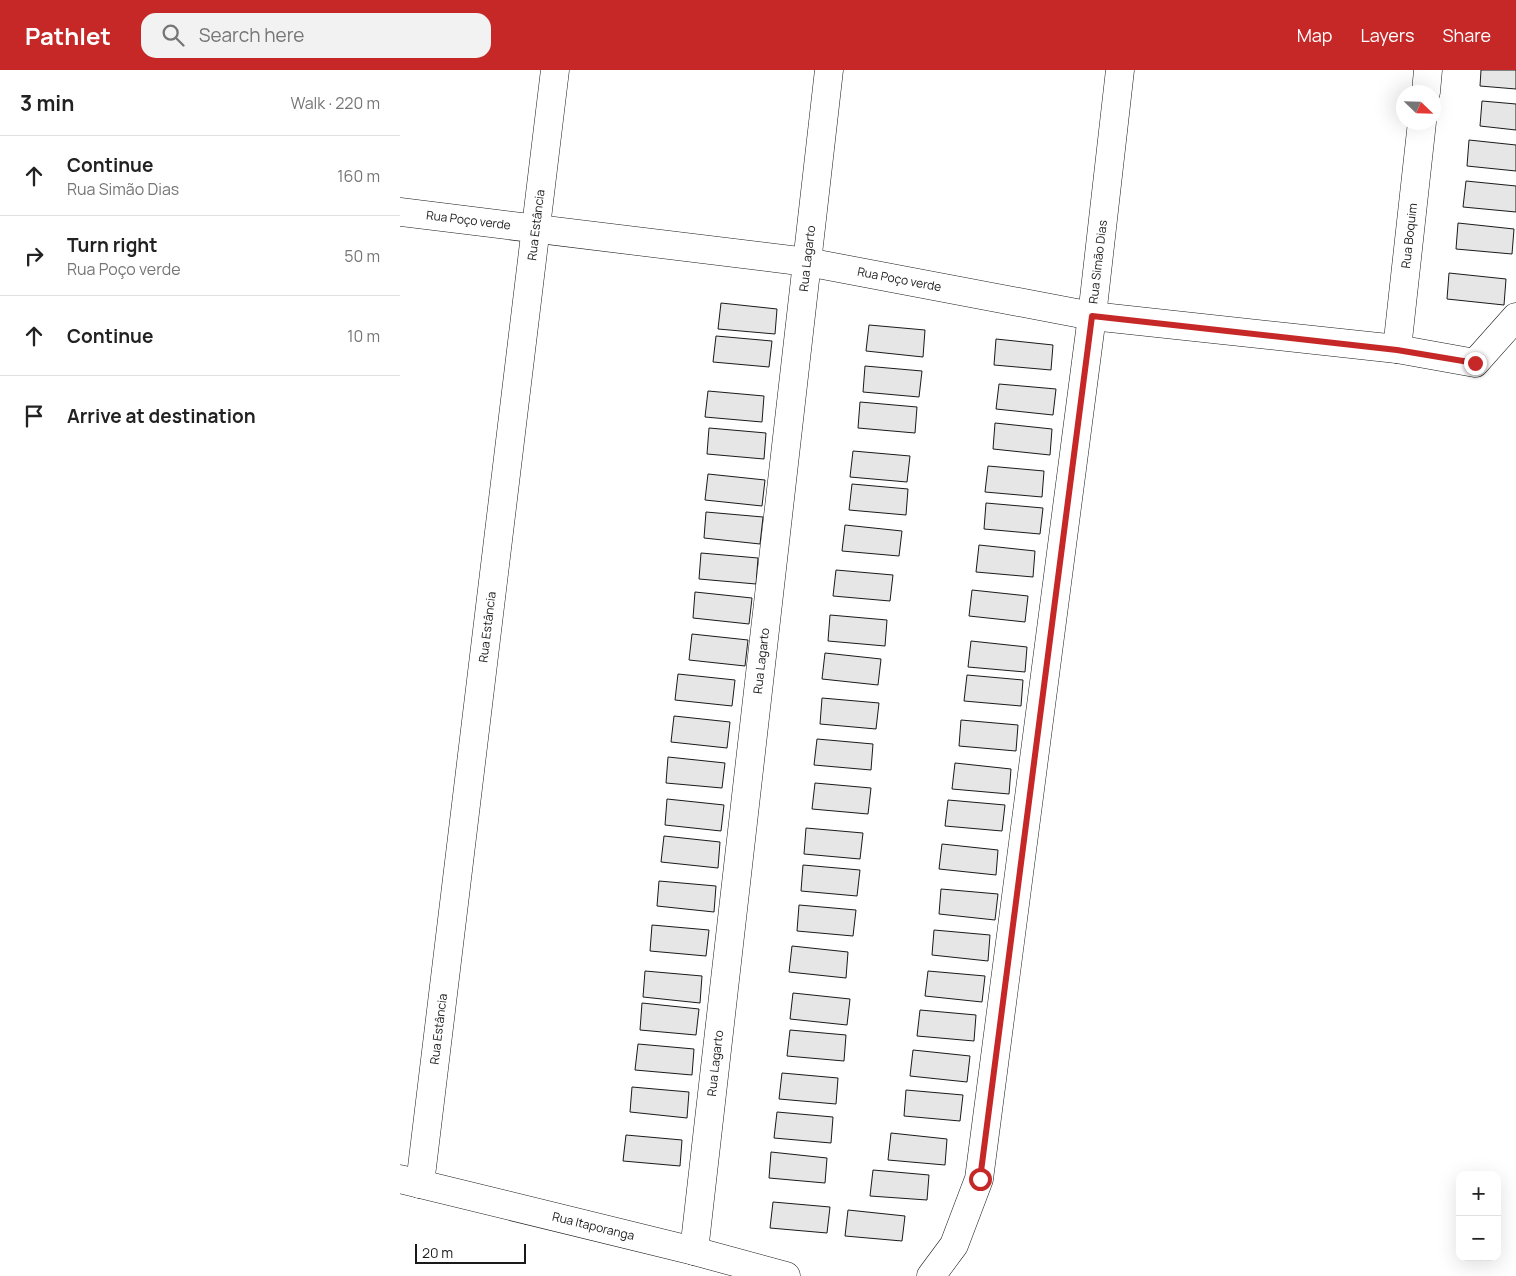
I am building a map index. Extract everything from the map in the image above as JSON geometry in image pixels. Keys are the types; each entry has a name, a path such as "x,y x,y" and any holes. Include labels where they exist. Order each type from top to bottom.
{"street":[{"name":"Rua Estância","path":"410,1182 536,229 555,70"},
{"name":"Rua Lagarto","path":"694,1251 829,70"},
{"name":"Rua Simão Dias","path":"931,1276 954,1245 980,1179 1092,316 1120,70"},
{"path":"1427,85 1428,70"},
{"name":"Rua Boquim","path":"1397,350 1421,130"},
{"name":"Rua Poço verde","path":"400,212 807,262 1092,316 1397,350 1475,363 1516,317"},
{"name":"Rua Itaporanga","path":"410,1182 694,1251 786,1276"}],"building":[{"path":"1481,70 1516,70 1516,89 1480,86"},
{"path":"1482,101 1516,104 1516,130 1480,126"},
{"path":"1469,140 1516,145 1516,171 1467,166"},
{"path":"1466,181 1516,186 1516,212 1463,207"},
{"path":"1458,223 1514,229 1512,254 1456,249"},
{"path":"1449,273 1506,279 1504,305 1447,299"},
{"path":"721,303 777,309 775,334 718,329"},
{"path":"869,325 925,330 923,357 866,351"},
{"path":"716,336 772,341 769,367 713,362"},
{"path":"996,339 1053,345 1051,370 994,365"},
{"path":"865,366 922,371 919,397 863,392"},
{"path":"999,384 1056,389 1053,415 996,409"},
{"path":"708,391 764,396 762,422 705,417"},
{"path":"860,402 917,407 915,433 858,428"},
{"path":"995,423 1052,429 1050,455 993,449"},
{"path":"709,428 766,433 764,459 707,454"},
{"path":"853,451 910,456 907,482 850,477"},
{"path":"988,466 1044,471 1042,497 985,492"},
{"path":"708,474 765,480 762,506 705,500"},
{"path":"852,484 908,489 906,515 849,510"},
{"path":"986,503 1043,508 1040,534 984,529"},
{"path":"706,512 763,517 760,544 704,538"},
{"path":"845,525 902,531 899,556 842,551"},
{"path":"979,545 1035,551 1033,577 976,572"},
{"path":"701,553 758,558 756,584 699,579"},
{"path":"836,570 893,575 890,601 833,596"},
{"path":"972,590 1028,596 1025,622 969,616"},
{"path":"695,592 752,598 749,624 693,618"},
{"path":"830,615 887,620 885,646 828,641"},
{"path":"692,634 748,640 745,666 689,660"},
{"path":"971,641 1027,647 1025,672 968,667"},
{"path":"825,653 881,659 878,685 822,679"},
{"path":"678,674 735,680 732,706 675,700"},
{"path":"967,675 1023,680 1021,706 964,701"},
{"path":"822,698 879,703 876,729 820,724"},
{"path":"674,716 730,722 727,748 671,742"},
{"path":"961,720 1018,725 1016,751 959,746"},
{"path":"817,739 873,744 871,770 814,765"},
{"path":"668,757 725,763 722,788 666,783"},
{"path":"955,763 1011,769 1009,794 952,789"},
{"path":"815,783 871,788 868,814 812,809"},
{"path":"667,799 724,805 721,831 665,825"},
{"path":"948,800 1005,805 1002,831 945,826"},
{"path":"806,828 863,833 860,859 804,854"},
{"path":"664,836 720,842 718,868 661,862"},
{"path":"942,844 998,850 996,875 939,869"},
{"path":"803,865 860,870 857,896 801,891"},
{"path":"659,881 716,886 714,912 657,906"},
{"path":"941,889 998,894 995,920 939,914"},
{"path":"799,905 856,910 853,936 797,931"},
{"path":"652,925 709,930 706,956 650,951"},
{"path":"934,930 990,935 988,961 932,955"},
{"path":"792,946 848,952 846,978 789,972"},
{"path":"645,971 702,976 700,1003 643,997"},
{"path":"928,971 985,976 982,1002 925,996"},
{"path":"793,993 850,999 847,1025 790,1019"},
{"path":"642,1003 699,1009 696,1035 640,1030"},
{"path":"920,1010 976,1015 974,1041 917,1036"},
{"path":"790,1030 846,1035 844,1061 787,1056"},
{"path":"638,1044 694,1049 692,1075 635,1070"},
{"path":"913,1050 970,1056 967,1082 910,1076"},
{"path":"782,1073 838,1078 836,1104 779,1099"},
{"path":"632,1087 689,1092 687,1118 630,1112"},
{"path":"906,1090 963,1095 960,1121 904,1116"},
{"path":"777,1112 833,1117 831,1143 774,1138"},
{"path":"891,1133 947,1139 945,1165 888,1160"},
{"path":"626,1135 682,1140 680,1166 623,1161"},
{"path":"771,1152 827,1158 825,1183 769,1178"},
{"path":"873,1170 929,1175 927,1200 870,1196"},
{"path":"773,1202 830,1207 827,1233 770,1228"},
{"path":"848,1210 905,1216 902,1241 845,1236"}],"route":[{"path":"980,1179 1092,316 1397,350 1475,363"}]}
